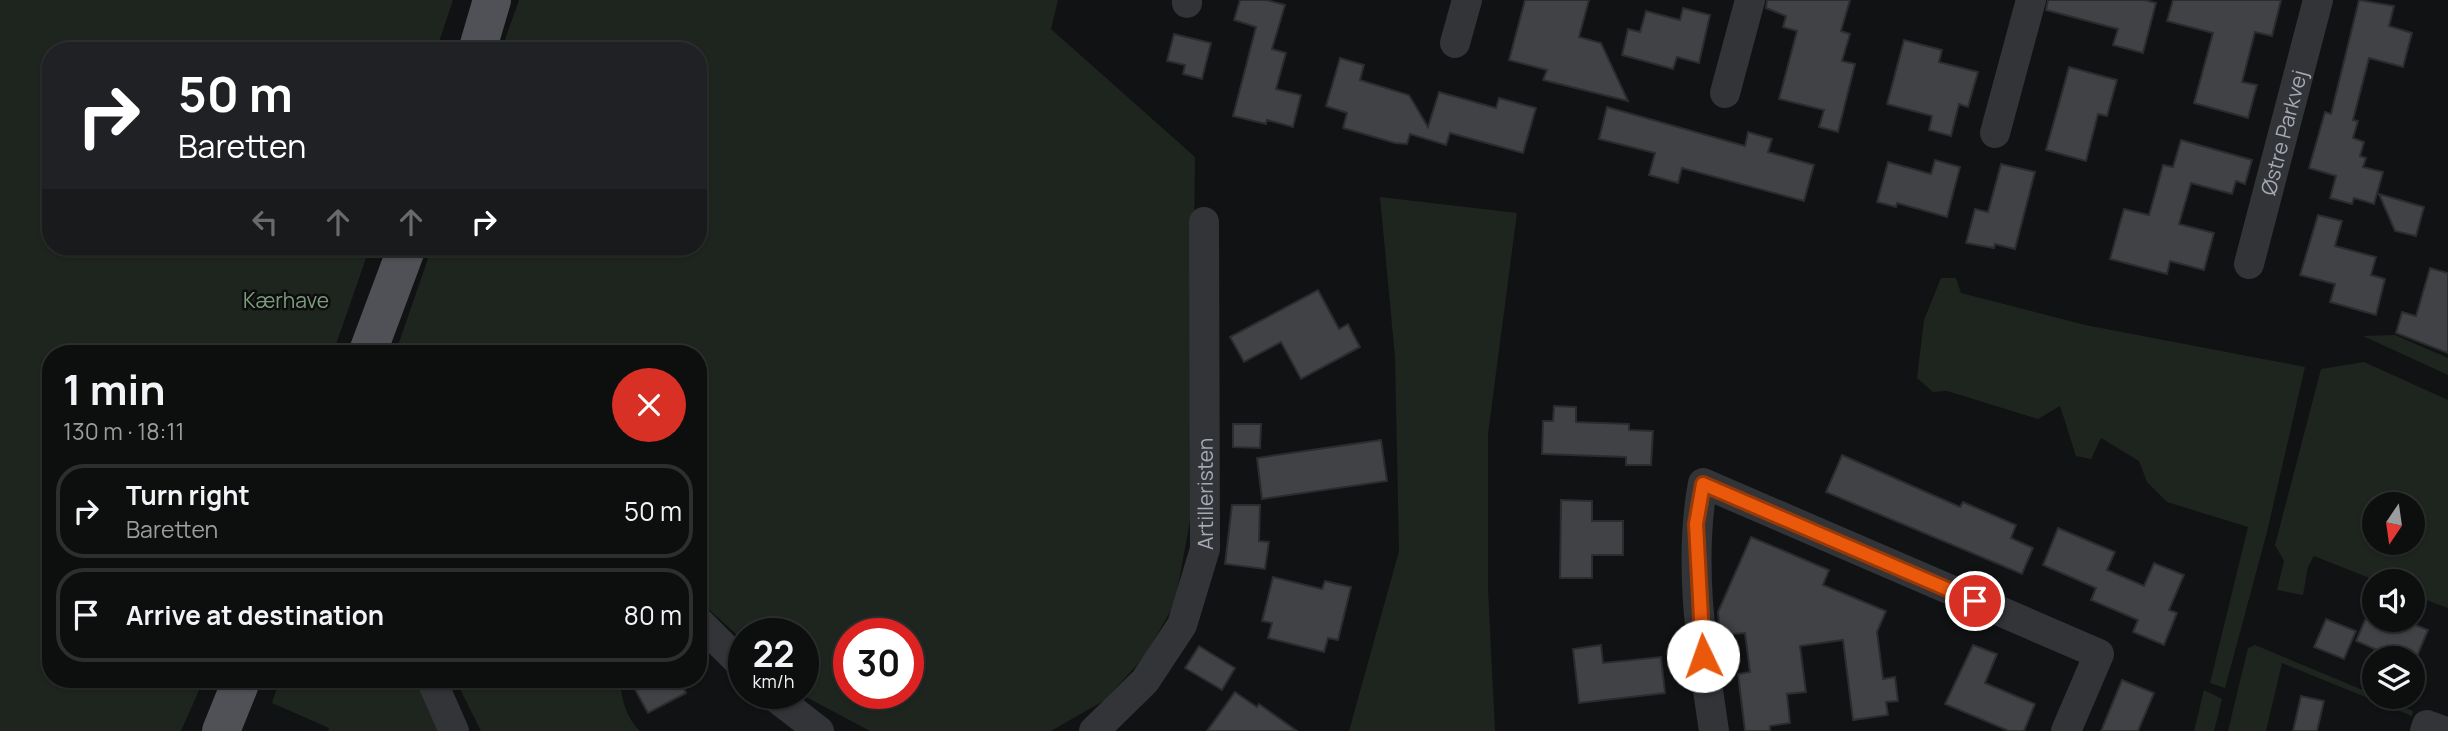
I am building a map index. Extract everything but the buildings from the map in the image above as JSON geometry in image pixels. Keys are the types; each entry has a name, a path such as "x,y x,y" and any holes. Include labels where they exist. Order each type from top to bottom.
{"main road":[{"path":"480,42 492,0"},
{"path":"370,345 404,256"},
{"path":"221,731 238,688"}],"street":[{"path":"1455,43 1467,0"},
{"path":"1725,93 1750,0"},
{"path":"1995,133 2031,0"},
{"name":"Østre Parkvej","path":"2249,264 2318,0"},
{"name":"Artilleristen","path":"1094,731 1146,681 1182,625 1205,549 1204,222"},
{"path":"1714,731 1703,656 1696,524 1703,484 2099,654 2066,731"},
{"path":"707,630 728,651"},
{"path":"436,688 454,731"},
{"path":"790,709 818,731"},
{"path":"2425,731 2427,724 2443,731"}],"green space":[{"name":"Kærhave","path":"0,0 453,0 439,42 42,42 42,256 367,256 336,345 42,345 42,688 200,688 181,731 0,731"},
{"path":"519,0 1058,0 1051,29 1195,157 1191,515 1175,603 1145,656 1105,700 1051,731 870,731 819,704 819,618 728,618 728,627 707,608 707,345 398,345 429,256 707,256 707,42 504,42"},
{"path":"1380,197 1517,213 1488,434 1488,589 1495,731 1349,731 1399,551 1395,357"},
{"path":"1941,278 1956,278 1961,293 2085,325 2305,367 2267,532 2225,688 2210,683 2248,527 2167,502 2147,482 2139,461 2101,438 2091,459 2076,456 2060,406 2038,419 1947,391 1933,392 1917,378 1924,320"},
{"path":"2395,335 2448,358 2448,375 2363,336"},
{"path":"2364,362 2448,400 2448,608 2425,599 2425,569 2362,569 2362,575 2314,556 2308,567 2303,595 2277,590 2284,561 2275,545 2321,369"},
{"path":"2255,645 2362,690 2362,696 2282,663 2266,731 2228,731 2248,648"},
{"path":"277,688 422,688 439,731 328,731 329,728 272,703"},
{"path":"460,688 621,688 625,707 640,731 481,731"},
{"path":"2204,690 2222,699 2214,731 2194,731"},
{"path":"2395,709 2408,709 2413,711 2412,716"}],"route":[{"path":"1703,656 1696,524 1703,484 1975,601"}]}
